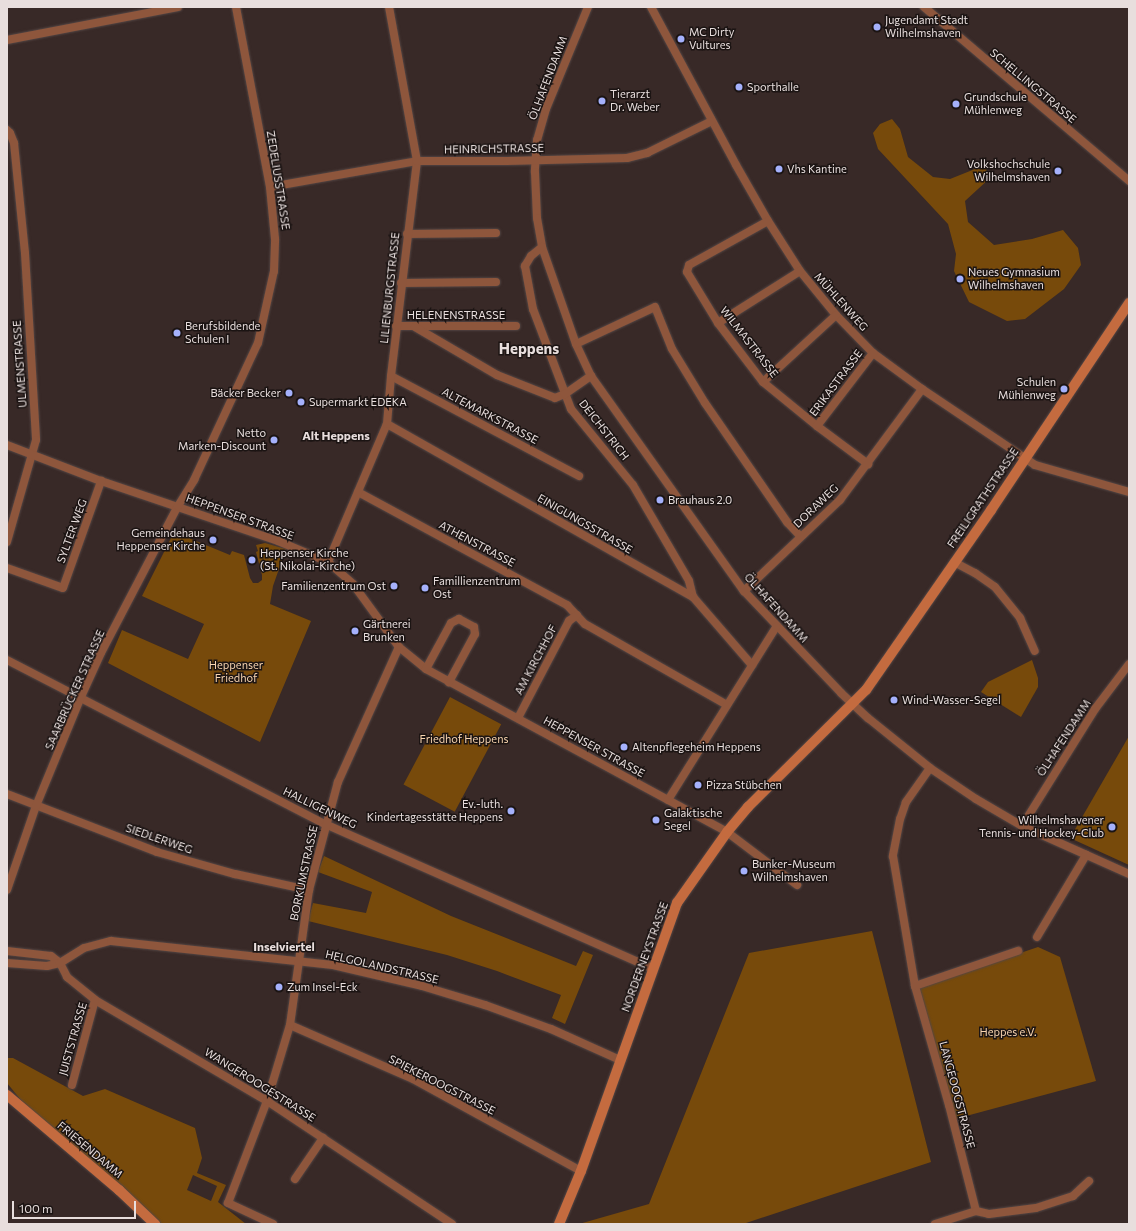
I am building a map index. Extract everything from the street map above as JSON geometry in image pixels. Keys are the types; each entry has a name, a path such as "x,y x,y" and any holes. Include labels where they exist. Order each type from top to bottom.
{"street":[{"path":"7,40 178,7"},
{"name":"ZEDELIUSSTRASSE","path":"178,506 194,480 258,343 274,271 275,239 270,187 236,7"},
{"name":"LILIENBURGSTRASSE","path":"328,562 387,424 390,376 416,161 389,7"},
{"name":"ÖLHAFENDAMM","path":"588,7 546,108 538,140 536,160 537,218 542,247 576,344 591,376 744,591 853,705 930,768 976,799 1022,826 1129,874"},
{"name":"MÜHLENWEG","path":"651,7 768,221 800,271 836,315 873,353 922,389 1035,465 1129,492"},
{"name":"SCHELLINGSTRASSE","path":"924,7 1129,181"},
{"name":"HEINRICHSTRASSE","path":"270,187 416,161 626,158 647,152 712,121"},
{"name":"ULMENSTRASSE","path":"7,130 10,133 14,143 26,253 36,440 7,542"},
{"name":"WILMASTRASSE","path":"768,221 689,265 687,272 718,323 763,382 817,426 868,464"},
{"path":"407,234 496,233"},
{"name":"DEICHSTRICH","path":"542,247 531,256 525,266 533,309 571,409 633,485 689,581 693,597"},
{"path":"718,323 800,271"},
{"path":"401,283 496,282"},
{"name":"FREILIGRATHSTRASSE","path":"853,705 866,690 954,562 1129,303"},
{"path":"576,344 655,307 672,349 705,403 787,522 800,536"},
{"path":"763,382 836,315"},
{"name":"HELENENSTRASSE","path":"396,326 516,326"},
{"path":"415,327 497,374 555,398 566,394 591,376"},
{"name":"ERIKASTRASSE","path":"817,426 873,353"},
{"name":"ALTEMARKSTRASSE","path":"390,376 578,476"},
{"name":"DORAWEG","path":"744,591 800,536 840,500 922,389"},
{"name":"EINIGUNGSSTRASSE","path":"387,424 693,597 752,665"},
{"name":"HEPPENSER STRASSE","path":"7,445 101,481 278,541 328,562 353,584 399,647 426,669 727,832 797,884"},
{"name":"SYLTER WEG","path":"7,568 63,588 101,481"},
{"name":"ATHENSTRASSE","path":"358,492 567,605 585,624 727,706"},
{"name":"SAARBRÜCKER STRASSE","path":"7,890 36,806 80,699 101,653 178,506"},
{"path":"954,562 975,573 995,587 1020,618 1035,650"},
{"name":"AM KIRCHHOF","path":"518,718 569,621 576,615"},
{"path":"426,669 451,623 459,619 464,621 474,627 475,634 449,682"},
{"path":"668,800 776,626"},
{"name":"BORKUMSTRASSE","path":"273,1224 228,1203 267,1101 290,1026 309,890 325,824 338,782 399,647"},
{"name":"HALLIGENWEG","path":"7,660 80,699 325,824 653,969"},
{"name":"ÖLHAFENDAMM","path":"1022,826 1095,709 1129,664"},
{"name":"NORDERNEYSTRASSE","path":"559,1224 581,1172 677,903 727,832 773,781 853,705"},
{"name":"LANGEOOGSTRASSE","path":"930,768 906,802 900,819 893,856 915,986 949,1105 976,1211"},
{"name":"SIEDLERWEG","path":"7,794 157,852 235,874 309,890"},
{"path":"1037,937 1086,855"},
{"name":"HELGOLANDSTRASSE","path":"7,963 47,966 60,963 84,948 111,941 299,960 333,965 378,975 484,1005 551,1029 620,1060"},
{"path":"7,951 51,956 60,963"},
{"path":"915,986 1018,951"},
{"name":"WANGEROOGESTRASSE","path":"60,963 67,977 95,1000 267,1101 452,1224"},
{"name":"JUISTSTRASSE","path":"72,1085 95,1000"},
{"name":"SPIEKEROOGSTRASSE","path":"290,1026 413,1079 581,1172"},
{"name":"FRIESENDAMM","path":"7,1095 119,1190 155,1224"},
{"path":"295,1178 323,1138"},
{"path":"935,1224 976,1211 989,1214 1036,1208 1073,1196 1089,1181"}],"green space":[{"path":"892,119 900,129 908,157 933,177 950,179 975,169 986,169 990,178 965,201 968,222 994,245 1032,239 1063,230 1078,248 1081,265 1064,289 1025,319 1007,321 969,302 954,271 956,254 948,224 878,149 873,133 880,124"},
{"name":"Heppenser Friedhof","path":"174,532 230,555 232,551 244,555 250,578 253,583 258,583 262,580 256,545 265,543 286,549 273,586 270,604 311,621 260,742 108,663 122,630 188,659 204,624 142,596"},
{"path":"1032,660 1038,678 1038,687 1021,717 981,692 988,682"},
{"name":"Friedhof Heppens","path":"450,697 501,724 455,812 404,784"},
{"path":"1129,736 1129,865 1070,838"},
{"path":"324,856 451,916 576,966 583,951 593,955 565,1024 552,1018 561,995 497,971 447,955 308,921 313,903 366,913 372,892 318,872"},
{"path":"872,931 931,1162 743,1224 579,1224 649,1204 749,953"},
{"name":"Heppes e.V.","path":"1038,947 1060,957 1096,1081 955,1119 918,988"},
{"path":"7,1058 13,1058 83,1096 105,1089 195,1128 202,1158 197,1173 226,1185 218,1202 246,1224 157,1224 20,1099 7,1083","holes":["193,1175 217,1186 211,1201 187,1190"]}],"place":[{"name":"Jugendamt Stadt Wilhelmshaven","path":"877,27"},
{"name":"MC Dirty Vultures","path":"681,39"},
{"name":"Sporthalle","path":"739,87"},
{"name":"Tierarzt Dr. Weber","path":"602,101"},
{"name":"Grundschule Mühlenweg","path":"956,104"},
{"name":"Vhs Kantine","path":"779,169"},
{"name":"Volkshochschule Wilhelmshaven","path":"1058,171"},
{"name":"Neues Gymnasium Wilhelmshaven","path":"960,279"},
{"name":"Berufsbildende Schulen I","path":"177,333"},
{"name":"Schulen Mühlenweg","path":"1064,389"},
{"name":"Bäcker Becker","path":"289,393"},
{"name":"Supermarkt EDEKA","path":"301,402"},
{"name":"Netto Marken-Discount","path":"274,440"},
{"name":"Brauhaus 2.0","path":"660,500"},
{"name":"Gemeindehaus Heppenser Kirche","path":"213,540"},
{"name":"Heppenser Kirche (St. Nikolai-Kirche)","path":"252,560"},
{"name":"Familienzentrum Ost","path":"394,586"},
{"name":"Famillienzentrum Ost","path":"425,588"},
{"name":"Gärtnerei Brunken","path":"355,631"},
{"name":"Wind-Wasser-Segel","path":"894,700"},
{"name":"Altenpflegeheim Heppens","path":"624,747"},
{"name":"Pizza Stübchen","path":"698,785"},
{"name":"Ev.-luth. Kindertagesstätte Heppens","path":"511,811"},
{"name":"Galaktische Segel","path":"656,820"},
{"name":"Wilhelmshavener Tennis- und Hockey-Club","path":"1112,827"},
{"name":"Bunker-Museum Wilhelmshaven","path":"744,871"},
{"name":"Zum Insel-Eck","path":"279,987"}],"district":[{"name":"Heppens","path":"529,349"},
{"name":"Alt Heppens","path":"336,436"},
{"name":"Inselviertel","path":"284,947"}]}
